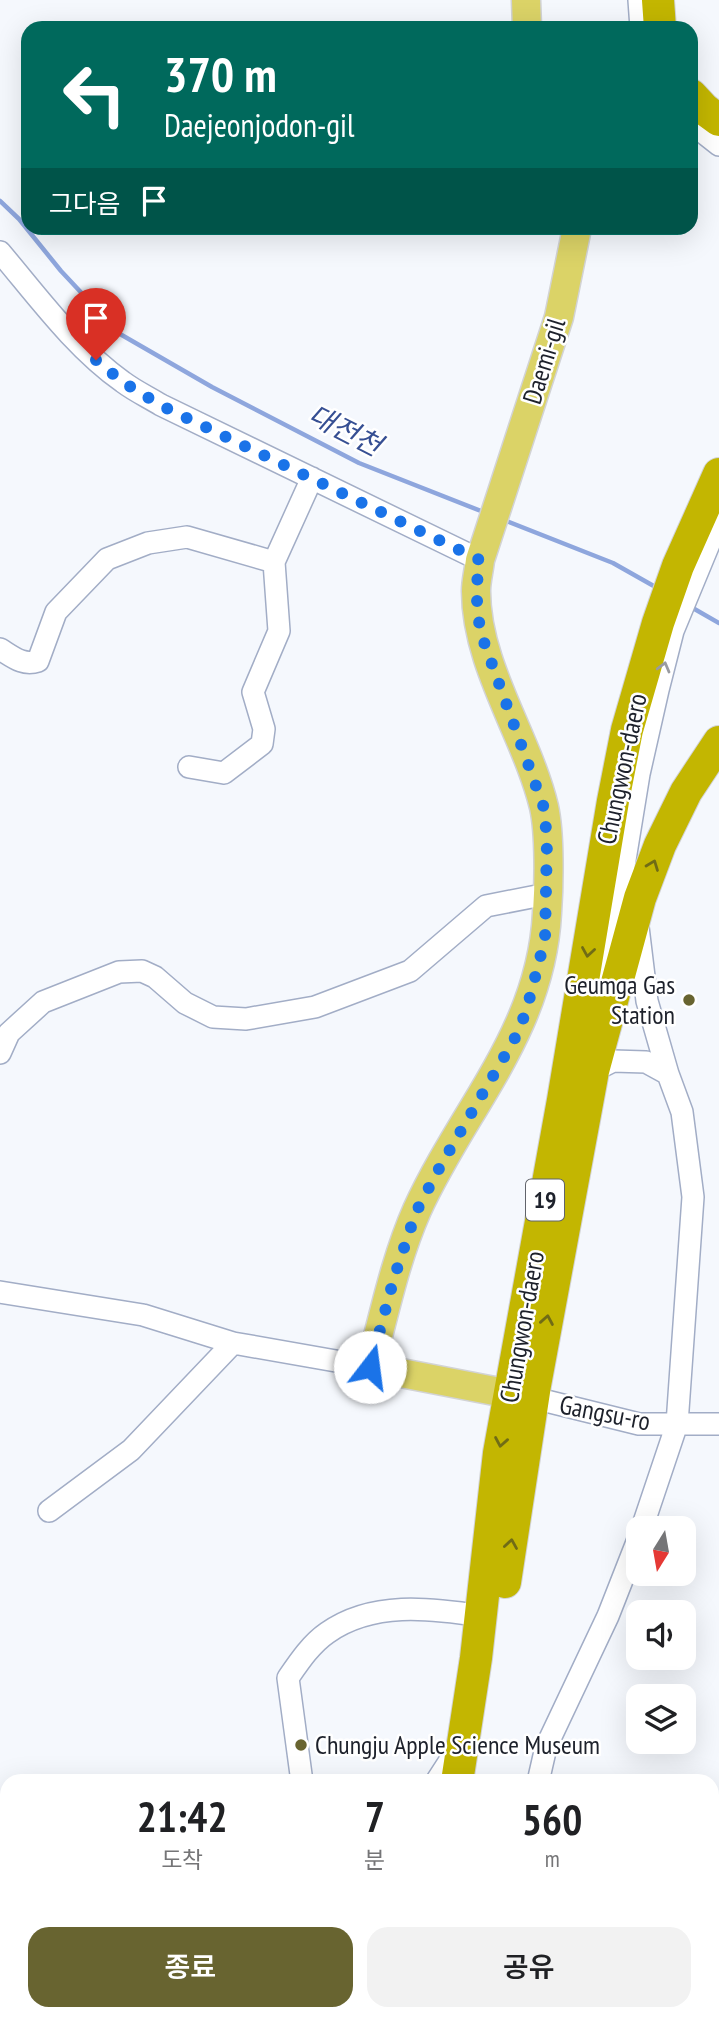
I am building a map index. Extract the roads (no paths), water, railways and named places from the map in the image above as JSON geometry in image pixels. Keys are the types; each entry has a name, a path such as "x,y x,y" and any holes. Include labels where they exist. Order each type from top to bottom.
{"highway":[{"path":"658,0 660,21"},
{"path":"698,103 719,120"},
{"name":"Chungwon-daero","path":"478,1774 522,1396 563,1100 612,801 627,730 687,570 719,474"},
{"name":"Chungwon-daero","path":"458,1774 481,1616 499,1453 522,1396 593,1071 636,913 660,845 686,792 719,742"}],"main road":[{"path":"526,0 527,21"},
{"name":"Daemi-gil","path":"483,553 559,317 576,235"},
{"path":"483,553 476,590 480,631 544,808 547,894 545,939 526,1012 514,1040 416,1212 394,1278 370,1367 522,1396"}],"street":[{"path":"639,0 640,21"},
{"path":"698,128 719,145"},
{"path":"0,252 57,319 96,360 123,382 160,405 312,478 483,553"},
{"path":"189,766 224,773 262,744 264,729 253,692 279,631 274,562 312,478"},
{"name":"Chungwon-daero","path":"687,570 719,520"},
{"path":"0,649 18,661 29,664 38,661 56,612 107,559 148,542 187,537 274,562"},
{"path":"593,1071 613,927 666,627"},
{"path":"0,1053 5,1032 43,1002 119,972 142,971 155,977 185,1003 213,1017 246,1019 315,1007 410,971 486,906 547,894"},
{"path":"636,913 647,1001 682,1112 693,1197 677,1424 646,1516"},
{"path":"593,1071 613,1061 635,1061 646,1062 668,1074"},
{"path":"0,1292 142,1315 233,1343 370,1367"},
{"path":"49,1511 131,1450 233,1343"},
{"name":"Gangsu-ro","path":"522,1396 639,1424 719,1424"},
{"path":"540,1774 546,1748 608,1616 626,1570"},
{"path":"301,1774 288,1678 304,1655 328,1633 353,1621 389,1610 433,1609 481,1616"},
{"path":"441,1774 464,1740"}],"waterway":[{"name":"대전천","path":"0,201 21,221"},
{"name":"대전천","path":"32,235 61,271 120,334 212,387 359,463 486,513"},
{"name":"대전천","path":"504,520 613,563 659,589"},
{"name":"대전천","path":"691,607 719,623"}],"place":[{"name":"Geumga Gas Station","path":"689,1000"},
{"name":"Chungju Apple Science Museum","path":"301,1745"}]}
